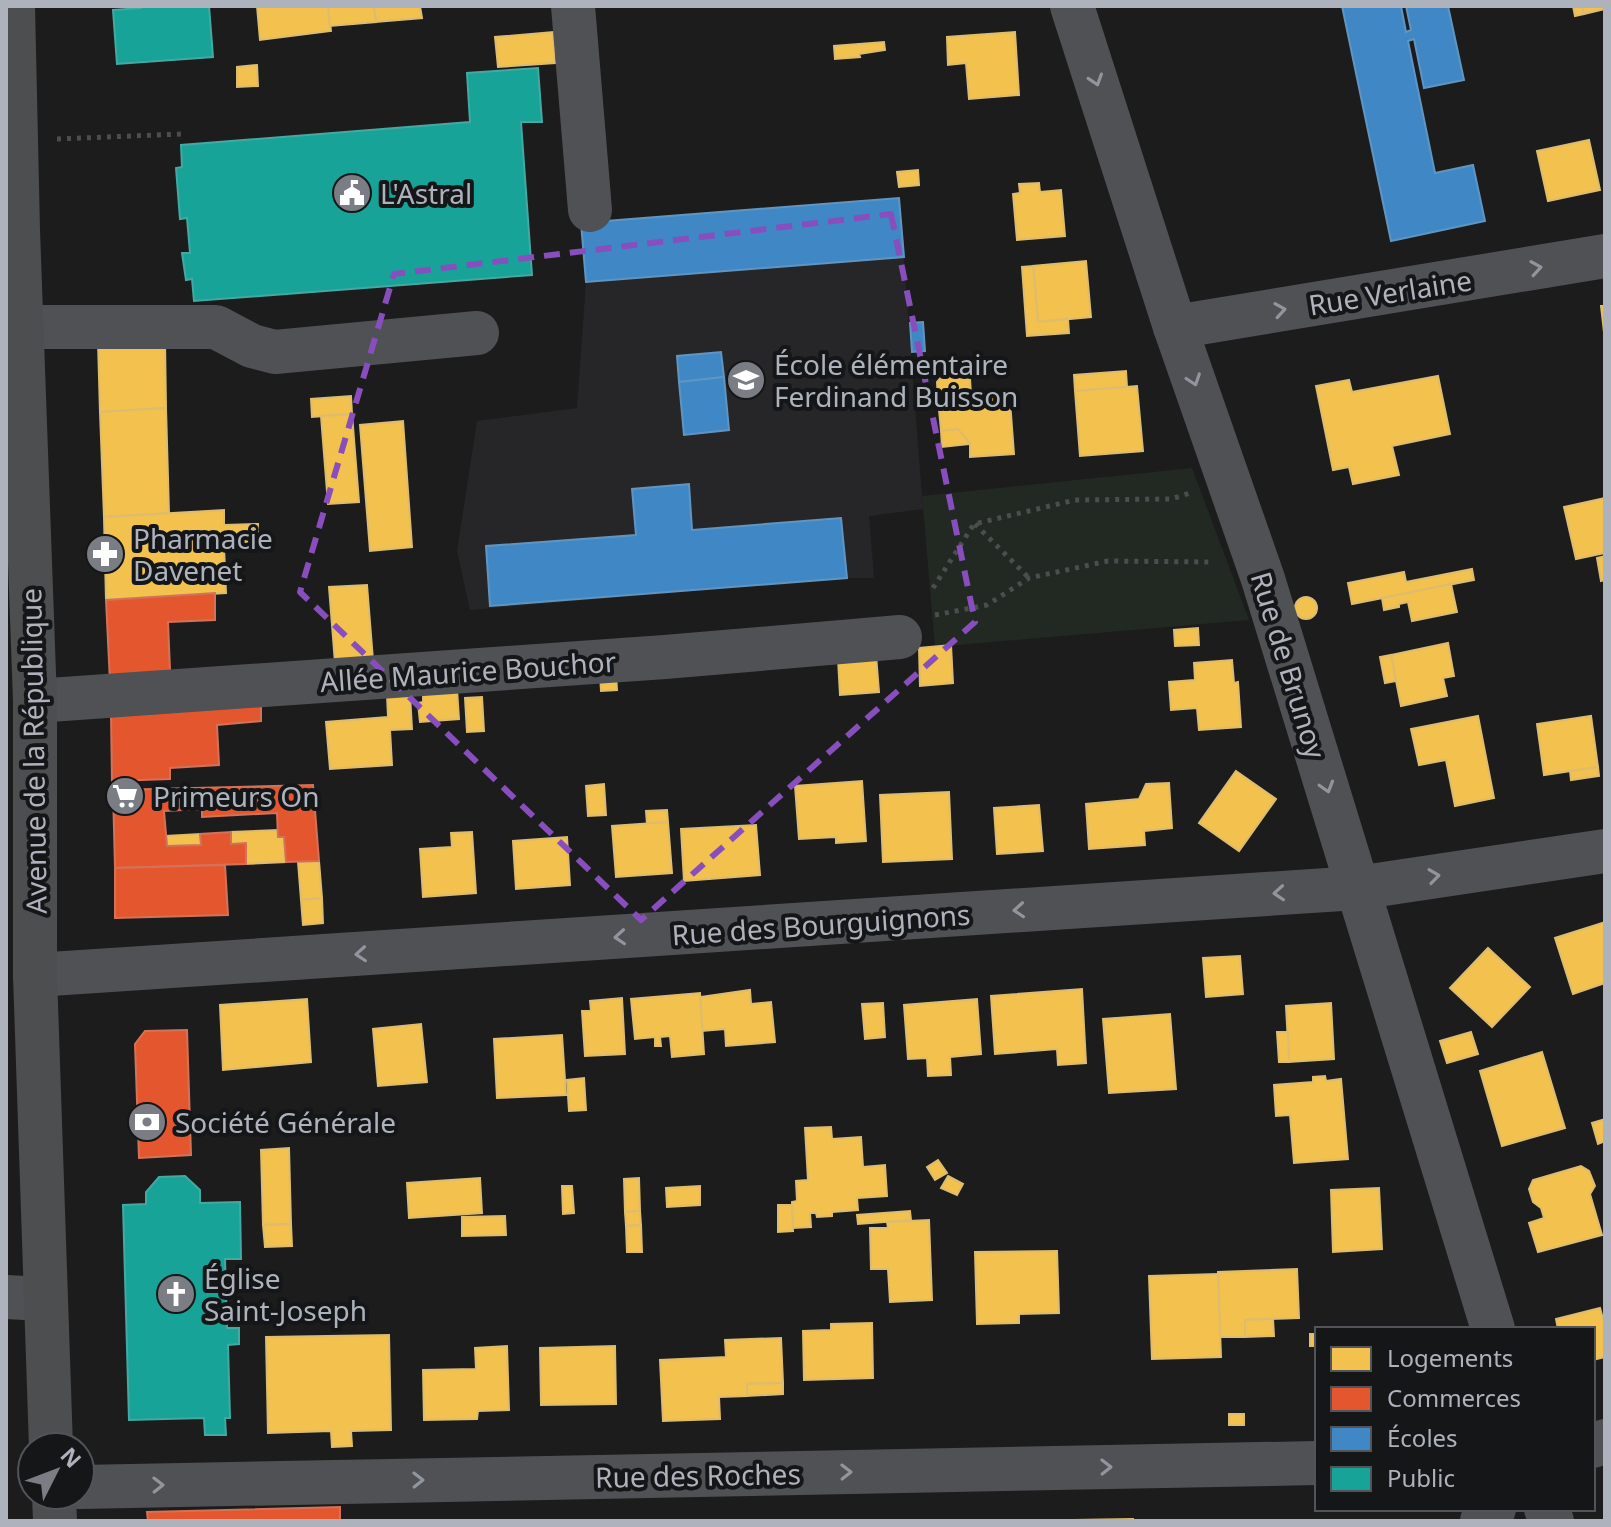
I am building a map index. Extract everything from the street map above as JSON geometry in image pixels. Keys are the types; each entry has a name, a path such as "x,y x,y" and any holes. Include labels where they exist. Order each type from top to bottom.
{"main road":[{"name":"Avenue de la République","path":"13,6 13,163 21,327 25,720 35,975 26,1298 48,1431"}],"street":[{"path":"573,6 590,210"},
{"name":"Rue de Brunoy","path":"1072,6 1175,327 1254,550 1492,1327"},
{"name":"Rue Verlaine","path":"1175,327 1605,256"},
{"path":"21,327 216,327 252,346 275,352 477,333"},
{"name":"Allée Maurice Bouchor","path":"25,720 650,658 894,638"},
{"name":"Rue des Bourguignons","path":"35,975 1357,888 1605,851"},
{"name":"Rue des Roches","path":"96,1487 1315,1463"}],"path":[{"path":"13,163 103,139 181,134"},
{"path":"933,588 974,524 1075,500 1171,499 1230,482"},
{"path":"974,524 1029,578"},
{"path":"894,638 897,621 987,605 1029,578 1108,561 1222,561 1254,550"}],"highlighted area":[{"path":"891,214 975,622 641,920 300,592 394,274"}],"shaded area":[{"name":"École élémentaire Ferdinand Buisson","path":"899,198 923,509 869,516 874,578 470,610 457,551 477,421 577,408 586,282 581,223"},
{"path":"1192,468 1249,620 935,647 922,496"}],"building: Logements":[{"path":"257,6 328,6 331,31 260,40"},
{"path":"328,6 374,6 376,22 330,26"},
{"path":"374,6 420,6 422,18 376,22"},
{"path":"1573,6 1582,6 1584,14 1575,16"},
{"path":"1582,6 1605,6 1605,9 1584,14"},
{"path":"553,32 555,63 498,67 495,37"},
{"path":"1015,32 1019,95 969,99 966,63 948,65 947,37"},
{"path":"884,42 885,50 859,54 860,57 835,59 834,46"},
{"path":"257,65 258,86 237,87 237,67"},
{"path":"1589,140 1600,190 1548,201 1537,151"},
{"path":"918,170 919,185 899,187 897,172"},
{"path":"1039,183 1040,192 1061,190 1065,236 1017,240 1013,194 1020,193 1019,184"},
{"path":"1086,261 1091,317 1038,322 1033,266"},
{"path":"1033,266 1038,322 1068,319 1069,333 1027,336 1022,267"},
{"path":"1601,306 1605,306 1605,341"},
{"path":"165,341 166,408 100,412 98,342"},
{"path":"1126,371 1127,387 1075,391 1074,375"},
{"path":"964,374 970,378 971,396 938,399 937,382 942,376"},
{"path":"1438,376 1450,434 1392,446 1399,475 1353,484 1349,467 1333,470 1316,386 1349,380 1352,392"},
{"path":"1137,386 1143,451 1080,456 1075,391"},
{"path":"1010,393 1010,401 976,404 975,396"},
{"path":"351,396 352,414 312,417 311,399"},
{"path":"975,396 976,404 1010,401 1014,454 970,457 970,444 958,429 941,431 938,399"},
{"path":"166,408 169,513 104,517 100,412"},
{"path":"352,414 359,502 328,504 321,416"},
{"path":"403,421 412,547 370,551 360,425"},
{"path":"958,429 970,444 942,447 941,431"},
{"path":"1605,498 1605,553 1576,559 1564,507"},
{"path":"224,510 224,525 258,524 258,546 224,547 226,593 106,600 104,517"},
{"path":"1605,556 1605,580 1601,581 1597,558"},
{"path":"1472,569 1474,580 1352,604 1348,583 1404,572 1406,582"},
{"path":"1451,584 1457,612 1412,621 1408,602 1384,610 1382,598"},
{"path":"367,585 373,660 335,663 329,587"},
{"path":"1302,597 1310,597 1317,608 1310,619 1302,619 1295,612 1295,604"},
{"path":"1198,628 1199,645 1175,646 1174,630"},
{"path":"1448,643 1454,676 1443,678 1447,696 1401,706 1391,655"},
{"path":"951,645 953,683 920,686 919,648"},
{"path":"876,655 879,692 840,695 838,659"},
{"path":"1391,655 1396,681 1385,683 1380,657"},
{"path":"1232,660 1234,683 1238,682 1241,727 1199,730 1197,708 1171,710 1169,682 1195,680 1194,663"},
{"path":"616,673 617,690 601,691 600,674"},
{"path":"457,689 459,719 420,722 418,703 423,702 423,692"},
{"path":"410,694 412,729 390,730 392,765 330,769 326,722 388,717 387,695"},
{"path":"482,697 484,731 467,732 465,698"},
{"path":"1478,716 1494,798 1455,806 1446,760 1419,765 1411,729"},
{"path":"1591,716 1598,767 1544,775 1537,724"},
{"path":"1598,767 1599,776 1571,780 1570,771"},
{"path":"1236,771 1276,799 1239,851 1199,823"},
{"path":"862,781 866,841 836,843 836,837 799,839 795,786"},
{"path":"1169,783 1172,828 1144,831 1145,845 1089,849 1086,804 1139,799 1146,784"},
{"path":"604,784 606,815 588,816 586,786"},
{"path":"949,792 952,859 883,862 880,795"},
{"path":"1039,805 1043,851 997,854 994,808"},
{"path":"667,810 668,822 647,824 646,811"},
{"path":"668,822 672,873 616,877 612,826"},
{"path":"756,825 760,875 684,881 681,829"},
{"path":"278,830 278,837 284,837 286,862 246,864 246,843 231,844 231,832"},
{"path":"472,832 476,893 423,897 420,849 452,847 451,833"},
{"path":"200,834 201,845 167,846 166,836"},
{"path":"567,837 570,885 516,889 513,841"},
{"path":"319,861 322,898 301,900 298,862"},
{"path":"322,898 323,923 303,925 301,900"},
{"path":"1605,922 1605,983 1573,994 1555,938"},
{"path":"1488,948 1530,987 1492,1027 1450,988"},
{"path":"1240,956 1243,994 1206,997 1203,958"},
{"path":"1082,989 1086,1063 1058,1065 1057,1049 995,1054 991,996"},
{"path":"750,990 751,1004 771,1002 775,1042 726,1046 725,1029 702,1031 700,997"},
{"path":"700,993 704,1054 672,1057 670,1036 660,1037 661,1046 655,1046 655,1037 635,1039 631,999"},
{"path":"622,998 625,1054 585,1056 582,1011 591,1011 590,1001"},
{"path":"307,999 311,1062 223,1070 220,1005"},
{"path":"977,999 981,1054 950,1057 951,1075 928,1076 927,1058 908,1059 904,1005"},
{"path":"883,1003 885,1037 865,1039 862,1004"},
{"path":"1331,1003 1334,1059 1289,1062 1286,1006"},
{"path":"1170,1014 1176,1089 1109,1093 1103,1019"},
{"path":"421,1024 427,1082 378,1086 373,1029"},
{"path":"1277,1032 1288,1032 1289,1062 1279,1062"},
{"path":"1471,1032 1478,1054 1447,1063 1440,1041"},
{"path":"562,1035 566,1095 497,1098 494,1039"},
{"path":"1542,1052 1565,1128 1502,1146 1480,1071"},
{"path":"1325,1076 1326,1081 1341,1079 1348,1159 1294,1163 1290,1115 1276,1116 1274,1085 1313,1082 1313,1077"},
{"path":"584,1078 586,1110 569,1111 567,1080"},
{"path":"1605,1119 1605,1141 1598,1144 1592,1123"},
{"path":"831,1127 832,1139 861,1137 863,1167 885,1165 887,1196 857,1198 858,1210 832,1212 832,1216 817,1217 816,1213 810,1213 811,1227 793,1228 792,1202 797,1201 796,1181 808,1180 805,1128"},
{"path":"289,1148 291,1224 263,1225 261,1150"},
{"path":"938,1160 947,1173 935,1180 927,1167"},
{"path":"1581,1166 1589,1171 1595,1186 1590,1194 1602,1235 1538,1252 1529,1223 1544,1218 1541,1208 1533,1202 1529,1189 1533,1180"},
{"path":"948,1176 963,1184 957,1195 941,1188"},
{"path":"480,1178 482,1213 409,1218 407,1183"},
{"path":"639,1178 640,1211 625,1212 624,1179"},
{"path":"562,1186 572,1186 574,1213 563,1214"},
{"path":"700,1186 700,1205 667,1207 666,1188"},
{"path":"1379,1188 1382,1249 1333,1252 1331,1190"},
{"path":"778,1205 792,1205 793,1231 778,1232"},
{"path":"640,1211 641,1225 626,1226 625,1212"},
{"path":"910,1211 911,1220 858,1224 857,1215"},
{"path":"505,1216 506,1235 462,1236 462,1217"},
{"path":"929,1220 932,1300 890,1302 888,1269 871,1269 870,1228 888,1228 887,1222"},
{"path":"291,1224 292,1246 265,1247 263,1225"},
{"path":"641,1225 642,1252 627,1252 626,1226"},
{"path":"1057,1251 1059,1313 1019,1314 1019,1323 977,1324 975,1252"},
{"path":"1297,1269 1299,1318 1245,1320 1245,1337 1220,1337 1218,1272"},
{"path":"1218,1274 1221,1357 1152,1359 1149,1276"},
{"path":"1600,1308 1605,1318 1605,1357 1595,1360 1595,1327 1558,1327 1556,1319"},
{"path":"1273,1319 1274,1336 1245,1337 1245,1320"},
{"path":"872,1323 873,1378 804,1380 803,1331 831,1330 831,1324"},
{"path":"1310,1334 1315,1334 1315,1346 1310,1346"},
{"path":"389,1335 391,1430 351,1431 352,1446 332,1447 331,1431 268,1433 266,1337"},
{"path":"781,1338 783,1383 747,1384 747,1396 719,1397 720,1419 663,1421 660,1360 726,1357 725,1340"},
{"path":"507,1346 509,1410 478,1411 477,1419 424,1420 423,1370 476,1369 475,1348"},
{"path":"615,1346 616,1404 541,1405 540,1348"},
{"path":"783,1383 783,1394 747,1396 747,1384"},
{"path":"1229,1414 1244,1414 1244,1425 1229,1425"},
{"path":"1133,1519 1133,1521 1073,1520"}],"building: Commerces":[{"path":"215,593 215,620 168,622 170,670 110,682 106,600"},
{"path":"261,705 261,721 217,725 219,765 170,768 170,779 112,781 111,714"},
{"path":"313,785 319,861 286,862 284,837 278,837 277,813 202,817 202,809 164,811 167,846 201,845 200,834 231,832 231,844 246,843 246,864 115,868 113,790"},
{"path":"225,865 228,915 115,918 115,868"},
{"path":"187,1030 191,1155 139,1158 135,1044 145,1031"},
{"path":"340,1507 340,1521 148,1521 147,1512"}],"building: Écoles":[{"path":"1342,6 1401,6 1406,32 1411,30 1406,6 1448,6 1464,80 1424,88 1414,39 1408,41 1435,173 1473,165 1485,221 1391,241"},
{"path":"899,198 904,257 586,282 581,223"},
{"path":"923,322 925,351 912,352 910,323"},
{"path":"721,352 724,377 679,382 677,356"},
{"path":"724,377 729,430 684,435 679,382"},
{"path":"689,484 692,530 841,518 847,578 490,606 486,546 636,535 632,489"}],"building: Public":[{"path":"141,6 209,6 213,57 117,64 113,10"},
{"name":"L'Astral","path":"538,68 542,122 521,122 532,275 194,301 192,279 186,280 182,253 190,253 187,218 180,219 176,168 182,167 181,145 470,122 467,73"},
{"name":"Église Saint-Joseph","path":"185,1176 200,1190 200,1203 240,1202 241,1259 225,1259 227,1328 239,1328 239,1344 228,1345 230,1418 225,1418 226,1435 205,1435 204,1418 129,1420 123,1205 146,1204 146,1192 159,1177"}],"place":[{"name":"L'Astral","path":"352,193"},
{"name":"École élémentaire Ferdinand Buisson","path":"746,380"},
{"name":"Pharmacie Davenet","path":"105,554"},
{"name":"Primeurs On","path":"125,796"},
{"name":"Société Générale","path":"147,1122"},
{"name":"Église Saint-Joseph","path":"176,1294"}]}
